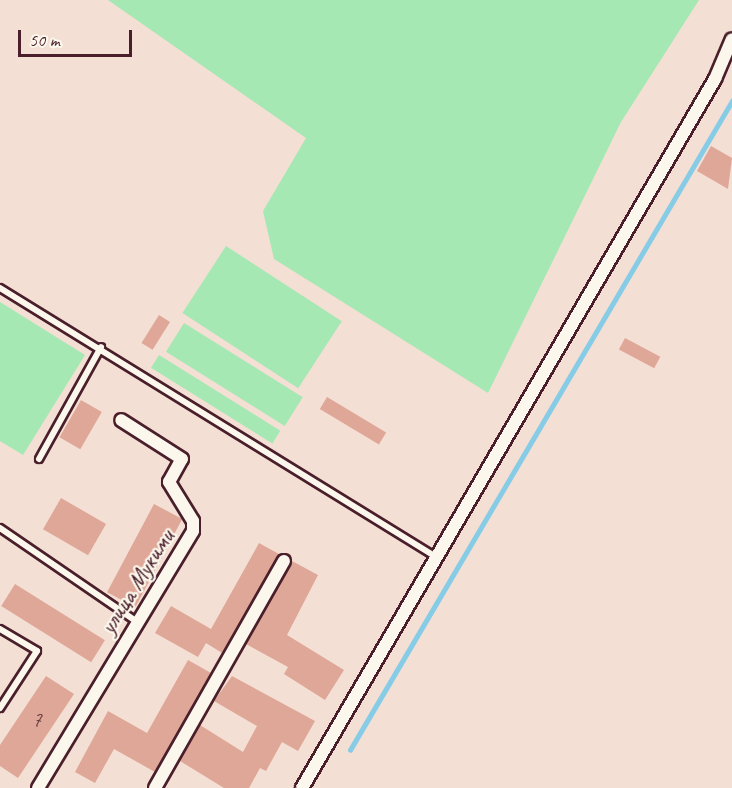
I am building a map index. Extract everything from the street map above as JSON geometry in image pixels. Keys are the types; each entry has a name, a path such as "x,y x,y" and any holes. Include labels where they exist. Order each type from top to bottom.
{"street":[{"path":"302,788 715,79 732,39"},
{"name":"улица Мукими","path":"38,788 136,621 193,531 193,521 169,482 182,459 121,420"},
{"path":"155,788 284,561"}],"lane":[{"path":"0,288 101,347 438,558"},
{"path":"39,459 101,347"},
{"path":"0,528 136,621"},
{"path":"0,629 37,651 0,708"}],"green space":[{"path":"108,0 699,0 621,122 488,393 274,259 263,211 306,138"},
{"path":"226,246 342,321 298,388 182,313"},
{"path":"0,302 85,355 23,455 0,441"},
{"path":"184,323 303,397 285,426 166,352"},
{"path":"159,355 280,431 272,443 151,368"}],"building":[{"path":"711,146 732,158 728,189 697,171"},
{"path":"159,315 170,322 153,350 142,343"},
{"path":"625,338 660,357 654,368 619,349"},
{"path":"327,397 386,433 379,445 320,409"},
{"path":"81,400 102,412 80,449 60,437"},
{"path":"61,498 106,524 88,555 43,529"},
{"path":"154,504 182,519 135,607 107,592"},
{"path":"259,543 279,554 222,653 206,643 198,657 155,633 171,606 211,629"},
{"path":"292,561 318,575 287,635 344,670 325,700 284,674 288,667 246,644"},
{"path":"15,584 105,640 91,662 1,606"},
{"path":"188,660 211,673 155,772 114,749 95,783 75,772 108,711 147,733"},
{"path":"46,676 74,694 18,778 0,766 0,745"},
{"path":"232,676 315,721 298,751 282,742 266,771 260,768 249,788 224,788 180,761 200,725 243,752 257,726 214,701"}],"waterway":[{"path":"350,750 732,101"}]}
